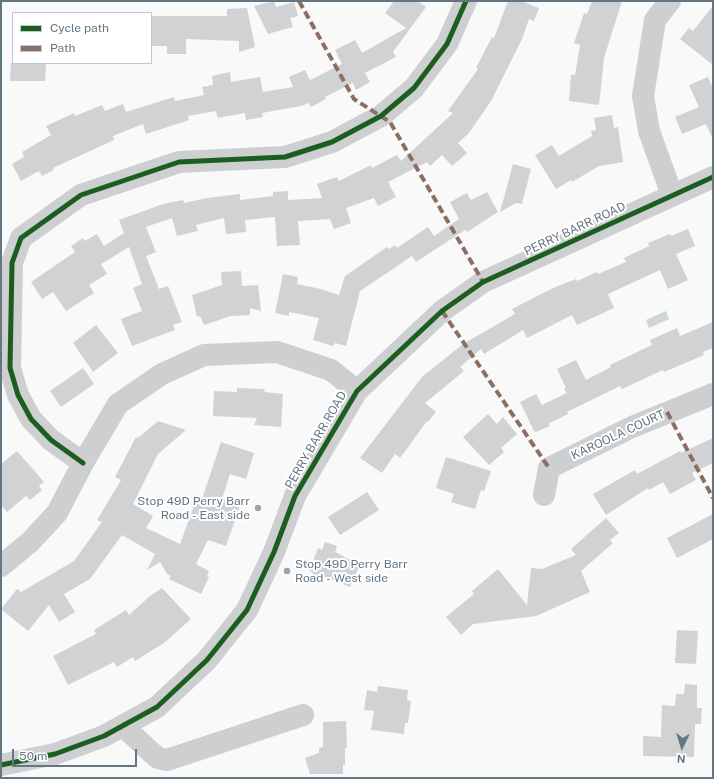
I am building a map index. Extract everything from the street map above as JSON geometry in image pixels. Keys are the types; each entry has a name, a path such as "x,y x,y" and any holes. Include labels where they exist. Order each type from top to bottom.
{"street":[{"path":"83,463 51,440 31,419 18,395 10,368 6,262 21,238 81,195 179,162 285,157 332,142 381,116 414,88 447,44 466,1"},
{"path":"670,1 655,20 643,96 649,130 672,195"},
{"name":"PERRY BARR ROAD","path":"1,765 54,754 104,736 157,707 207,660 247,610 274,552 295,496 357,391 442,311 483,282 713,177"},
{"path":"1,566 30,542 57,513 83,463 118,404 162,374 204,355 277,352 331,370 357,391"},
{"name":"KAROOLA COURT","path":"544,495 549,468 632,427 713,394"},
{"path":"123,726 158,758 167,760 303,715"}],"shaded area":[{"path":"666,311 669,319 649,328 646,320"}],"building":[{"path":"274,1 276,7 294,2 298,16 290,18 293,27 268,34 254,6"},
{"path":"394,1 418,1 426,7 393,52 396,57 365,73 370,82 356,90 353,83 325,97 326,99 311,107 309,103 301,106 262,113 263,117 246,120 245,113 218,118 216,111 188,116 189,120 146,134 143,124 113,136 114,140 53,168 54,170 42,176 39,171 21,181 12,164 24,157 22,152 51,135 46,126 74,113 75,116 102,105 105,111 123,104 126,112 174,97 175,101 204,95 202,87 213,85 212,76 230,72 231,82 260,77 263,92 293,87 289,77 305,70 310,80 342,64 335,50 355,40 362,53 406,28 385,13"},
{"path":"508,1 521,1 539,8 534,21 529,19 522,39 491,101 469,133 458,143 467,153 452,166 442,155 430,166 427,162 388,182 396,197 378,206 374,198 346,208 351,223 334,229 330,219 298,221 300,245 277,246 275,217 245,220 246,232 226,234 224,218 196,225 198,231 177,236 172,218 146,227 156,252 146,256 159,289 168,286 182,322 173,325 175,330 132,346 121,319 142,311 133,288 142,284 129,247 101,264 107,274 89,285 94,293 66,311 53,292 42,299 31,282 75,252 71,246 83,238 85,241 97,234 104,246 124,233 119,220 163,204 183,200 184,203 207,198 240,194 240,200 273,196 273,192 288,191 288,200 322,198 317,184 337,177 339,181 371,165 372,168 397,155 401,161 453,113 448,111 478,69 476,68 492,37 494,38"},
{"path":"592,1 622,1 604,58 599,105 569,101 571,75 575,75 580,45 574,43 584,13 587,14"},
{"path":"713,6 713,65 680,39 689,28 693,31"},
{"path":"247,8 255,47 239,52 239,41 186,39 186,54 167,54 167,46 152,46 152,16 227,16 227,9"},
{"path":"11,63 46,64 45,81 10,81"},
{"path":"708,77 713,88 713,139 706,124 682,134 675,117 699,107 689,85"},
{"path":"612,115 614,128 618,127 623,162 599,166 572,182 571,180 556,189 535,155 552,145 559,156 592,136 591,131 596,130 594,118"},
{"path":"513,164 531,169 522,204 516,203 500,212"},
{"path":"487,192 498,212 467,232 465,230 416,262 412,256 360,291 346,346 335,343 333,346 313,340 319,318 289,312 289,316 275,313 283,274 298,277 297,284 321,289 339,295 345,276 387,247 389,249 395,245 397,248 428,227 434,236 459,219 450,202 467,193 471,200"},
{"path":"688,229 695,246 676,254 688,280 668,289 660,270 608,294 614,308 577,325 572,315 527,338 523,330 484,354 481,349 460,367 464,371 425,403 436,412 428,422 427,421 400,458 395,454 382,473 360,458 422,377 463,344 515,314 512,309 553,288 576,279 577,281 597,272 598,274 626,262 624,258 649,246 648,243 670,234 671,236"},
{"path":"241,271 242,286 258,285 261,311 250,308 250,315 231,316 204,325 200,316 197,317 192,295 222,285 221,272"},
{"path":"713,322 713,348 703,352 704,355 664,372 663,370 622,389 620,386 567,412 568,414 548,424 550,426 536,432 534,431 520,402 536,394 542,405 567,393 564,389 566,388 557,369 576,360 586,380 611,367 610,365 652,345 650,340 677,328 680,336"},
{"path":"96,325 118,353 93,372 73,343"},
{"path":"83,368 94,384 61,407 50,391"},
{"path":"237,388 265,389 264,392 283,394 281,427 254,425 257,418 213,416 214,391 237,392"},
{"path":"488,414 497,424 503,417 517,434 501,448 504,452 489,465 463,437"},
{"path":"158,421 186,430 158,454 133,504 153,516 146,528 180,544 195,503 200,505 221,442 254,453 246,479 230,474 222,499 240,506 226,546 208,540 196,564 209,571 207,576 209,577 201,594 169,579 171,576 167,574 160,562 147,570 155,554 122,535 90,579 64,594 75,612 59,622 49,605 28,631 1,609 17,589 21,592 74,561 102,522 97,520 121,480 115,477 136,437 138,438"},
{"path":"713,438 713,463 692,473 696,480 670,494 663,482 649,490 648,488 606,515 593,494 635,470 637,474 680,451 681,453"},
{"path":"17,451 44,482 39,486 42,490 30,500 26,496 7,512 1,505 1,464"},
{"path":"446,457 491,471 484,491 481,490 475,509 451,502 454,494 436,488"},
{"path":"367,492 379,510 340,535 328,517"},
{"path":"713,514 713,539 677,558 667,538"},
{"path":"606,518 619,533 610,540 613,543 581,571 590,592 536,616 473,624 461,635 446,617 474,594 472,591 498,569 527,605 531,568 542,569 576,555 571,549"},
{"path":"325,542 337,546 335,552 360,565 350,587 324,577 321,584 310,579 313,572 309,571 318,548 322,550"},
{"path":"162,588 191,619 164,643 135,661 133,657 117,667 114,662 68,685 53,656 96,634 94,630 126,610 129,615 150,596"},
{"path":"677,630 698,631 696,664 675,663"},
{"path":"685,684 697,685 697,708 702,708 701,724 695,724 694,757 643,756 643,736 661,737 662,705 675,706 676,694 684,694"},
{"path":"378,686 408,690 407,700 411,701 408,723 405,723 404,734 371,730 374,711 364,710 367,690 377,692"},
{"path":"346,721 347,748 345,748 345,765 343,765 343,774 310,774 305,758 319,753 319,748 323,747 323,722"}],"marked path":[{"path":"299,1 354,99 390,122 483,282"},
{"path":"442,311 549,468"},
{"path":"667,412 713,498"}],"cycle path":[{"path":"83,463 51,440 31,419 18,395 10,368 12,263 21,238 81,195 179,162 285,157 332,142 381,116 414,88 447,44 466,1"},
{"path":"1,765 55,754 104,736 157,707 207,660 247,610 274,552 295,496 357,391 442,311 483,282 713,177"}],"place":[{"name":"Stop 49D Perry Barr Road - East side","path":"258,508"},
{"name":"Stop 49D Perry Barr Road - West side","path":"287,571"}]}
